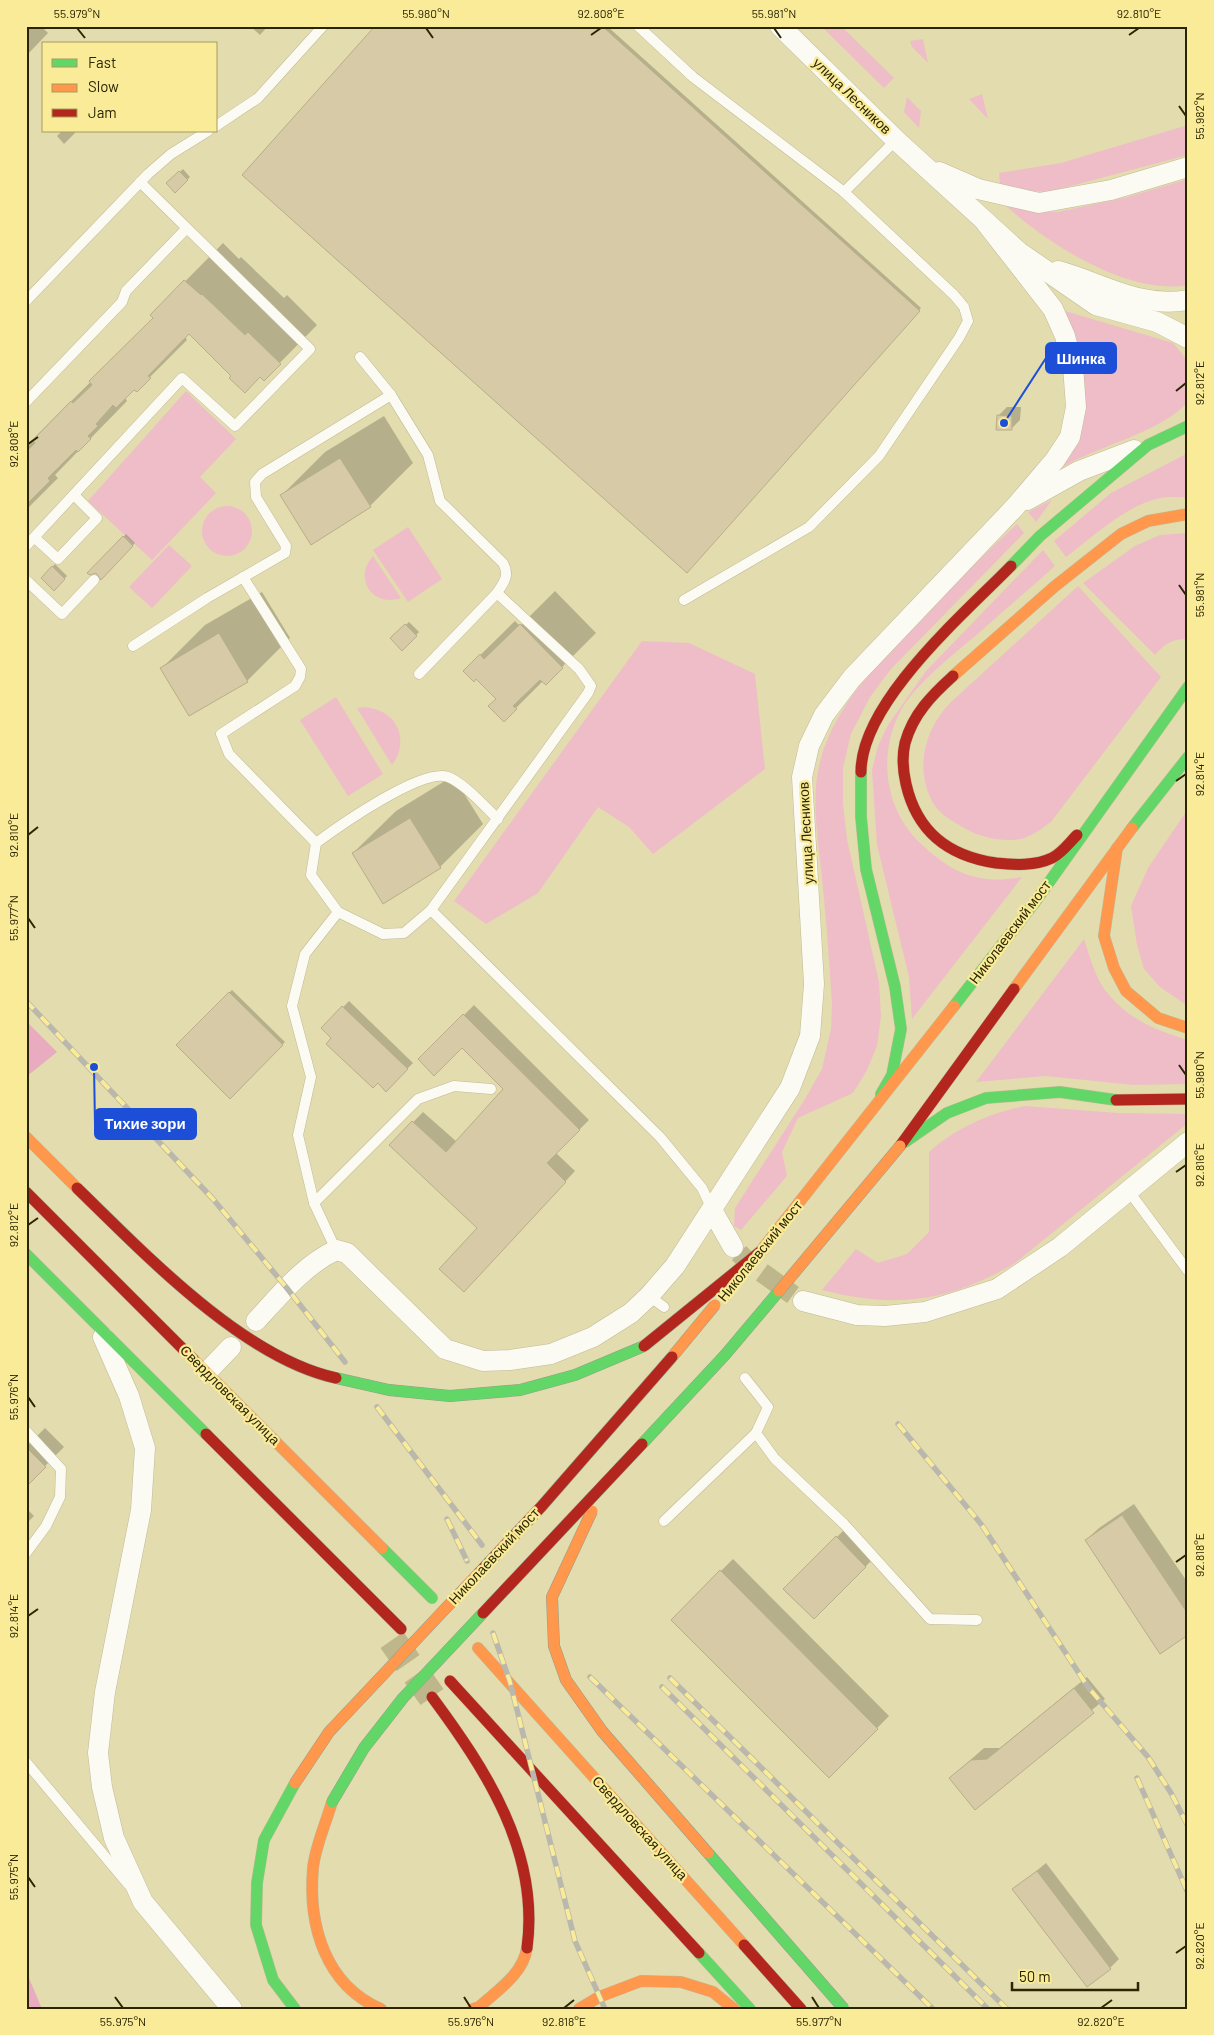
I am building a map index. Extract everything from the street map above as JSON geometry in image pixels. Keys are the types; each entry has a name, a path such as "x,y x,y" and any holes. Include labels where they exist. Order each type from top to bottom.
{"main road":[{"path":"868,1117 892,1075 901,1029 895,987 866,868 860,817 861,768 869,735 890,697 916,663 1040,536 1148,445 1188,426"},
{"path":"1089,824 1053,858 1025,865 986,862 962,854 930,834 916,810 904,778 906,744 916,717 930,697 1066,577 1121,534 1148,521 1188,514"},
{"name":"Николаевский мост","path":"295,2009 273,1980 256,1924 257,1882 264,1840 295,1783 328,1732 541,1507 654,1379 760,1252 868,1117 1035,902 1188,687"},
{"path":"381,2009 362,2001 328,1964 314,1919 313,1867 332,1802 364,1748 403,1698 725,1355 900,1146 1117,848 1188,757"},
{"path":"1117,848 1104,936 1114,968 1126,992 1158,1018 1188,1028"},
{"path":"900,1146 947,1113 986,1098 1060,1092 1115,1100 1188,1099"},
{"path":"26,1137 153,1262 215,1313 269,1352 326,1376 389,1390 450,1396 520,1390 575,1375 638,1350 666,1330 760,1252"},
{"name":"Свердловская улица","path":"26,1192 432,1598"},
{"path":"26,1254 401,1629"},
{"path":"604,1486 552,1597 554,1646 566,1680 602,1732 844,2009"},
{"path":"266,1495 380,1625"},
{"name":"Свердловская улица","path":"478,1648 801,2009"},
{"path":"450,1681 750,2009"},
{"path":"432,1697 478,1763 502,1809 527,1875 531,1923 523,1963 478,2007 473,2009"},
{"path":"579,2009 599,1997 641,1981 681,1982 713,1992 734,2009"}],"street":[{"name":"улица Лесников","path":"780,26 896,140 986,223"},
{"path":"925,166 978,189 1039,203 1111,190 1188,167"},
{"path":"986,223 1019,252 1096,305 1157,322 1188,338"},
{"path":"986,223 1053,309 1065,336 1073,366 1076,407 1070,436 1055,460 1015,507"},
{"path":"1042,267 1143,300 1167,304 1188,300"},
{"path":"1015,507 1079,471 1148,445"},
{"name":"улица Лесников","path":"336,1250 347,1253 445,1349 483,1361 510,1360 551,1354 593,1337 632,1313 656,1302 675,1266 790,1088 810,1036 814,984 802,777 809,746 824,715 852,678 1015,507"},
{"path":"803,1301 856,1315 885,1316 924,1312 954,1304 997,1288 1060,1247 1188,1142"},
{"path":"712,1210 732,1247"},
{"path":"256,1321 286,1287 323,1256 336,1250"},
{"path":"97,1324 129,1396 145,1448 141,1510 105,1692 98,1753 102,1787 114,1838 143,1902 232,2009"},
{"path":"207,1372 231,1346"}],"lane":[{"path":"218,125 258,98 323,26"},
{"path":"638,26 692,78 844,192 954,295 964,307 968,321 959,338 879,456 809,528 684,600"},
{"path":"26,300 140,182 172,154 206,132"},
{"path":"844,192 896,140"},
{"path":"26,546 182,378 235,426 310,349 140,182"},
{"path":"26,402 122,302 126,291 186,229"},
{"path":"360,357 390,395 428,455 440,501 503,563 507,570 507,578 497,593 419,674"},
{"path":"133,646 285,553 286,546 256,497 255,482 262,474 390,395"},
{"path":"35,538 58,559 97,518 74,496"},
{"path":"243,577 301,669 300,677 295,686 221,734 229,754 316,843"},
{"path":"26,580 62,614 94,580"},
{"path":"497,593 579,669 590,686 588,693 498,819 431,910 404,933 383,934 338,912 311,875 316,843 403,786 439,775 455,780 498,819"},
{"path":"431,910 660,1137 702,1188 712,1210"},
{"path":"336,1250 314,1203 298,1135 311,1077 292,1006 305,954 338,912"},
{"path":"314,1203 418,1099 454,1086 491,1089"},
{"path":"1128,1190 1188,1270"},
{"path":"664,1521 756,1433 768,1407 745,1378"},
{"path":"26,1431 61,1469 60,1497 46,1526 26,1553"},
{"path":"756,1433 775,1459 844,1524 930,1619 977,1620"},
{"path":"26,1762 143,1902"}],"shaded area":[{"path":"821,26 841,26 894,78 884,88"},
{"path":"923,39 928,63 912,47 910,41"},
{"path":"982,94 988,119 969,99"},
{"path":"907,97 921,111 919,128 904,112"},
{"path":"1188,125 1188,155 1048,192 1020,190 1000,184 999,173 1061,163"},
{"path":"1188,179 1188,285 1165,286 1141,283 1116,275 1066,251 1023,221 1006,206 1040,212 1057,212 1124,198"},
{"path":"1065,311 1173,343 1188,361 1188,402 1176,413 1145,431 1061,468 1059,464 1069,452"},
{"path":"186,391 236,439 200,477 216,493 152,560 88,501"},
{"path":"1188,453 1188,497 1167,497 1148,501 1111,522 1066,557 1054,541 1111,493"},
{"path":"1052,500 1036,522 1028,512"},
{"path":"232,506 245,513 251,521 251,541 245,549 237,555 222,556 209,549 203,541 202,526 209,513 217,507"},
{"path":"1017,524 1024,533 891,669 870,697 851,734 843,768 843,804 847,839 879,982 881,1016 877,1046 867,1070 853,1093 798,1118 782,1152 787,1176 741,1230 734,1226 735,1208 805,1099 822,1069 831,1029 830,970 816,806 816,786 821,760 829,736 841,713 856,691 889,651"},
{"path":"408,527 442,579 408,602 373,550"},
{"path":"1188,533 1188,639 1169,642 1155,655 1083,583 1135,546 1160,535"},
{"path":"169,545 192,566 152,608 129,587"},
{"path":"1043,550 1055,566 922,683 905,704 892,730 887,765 892,799 899,815 920,843 954,869 978,878 1006,879 1022,877 912,1019 909,977 877,845 872,770 878,746 888,725 926,671"},
{"path":"373,556 401,598 382,599 374,595 369,589 365,582 365,573 367,565"},
{"path":"1078,586 1161,677 1051,822 1033,834 1014,840 999,840 972,832 939,811 927,790 923,763 929,736 942,712 951,702"},
{"path":"642,641 689,643 755,674 765,769 653,854 629,827 598,807 538,893 486,924 454,901"},
{"path":"336,697 383,774 348,796 300,720"},
{"path":"364,707 385,713 397,727 400,745 398,755 392,765 357,708"},
{"path":"1188,809 1188,1006 1160,987 1144,969 1137,945 1131,906 1148,868"},
{"path":"1084,939 1100,983 1117,1004 1145,1024 1188,1040 1188,1084 1133,1085 1046,1076 976,1082"},
{"path":"26,1021 57,1052 26,1077"},
{"path":"1025,1106 1118,1113 1188,1114 1188,1123 1015,1263 991,1276 944,1294 898,1300 849,1296 822,1290 856,1249 878,1263 907,1254 929,1232 929,1152 951,1135 986,1117"},
{"path":"26,1971 42,2009 26,2009"}],"building":[{"path":"375,26 602,26 920,311 687,573 242,175"},
{"path":"179,171 188,180 175,193 166,183"},
{"path":"184,280 202,294 245,335 248,332 281,364 264,381 260,377 245,393 229,378 231,376 189,334 148,376 151,378 137,392 134,390 116,408 113,405 96,424 98,426 88,436 91,439 78,452 76,450 48,478 50,481 26,505 26,452 35,443 33,440 71,401 73,403 92,385 89,381 153,318 150,315"},
{"path":"997,415 1012,416 1012,430 996,430"},
{"path":"340,458 371,507 311,545 280,495"},
{"path":"123,536 133,546 101,580 96,573 90,575 87,573"},
{"path":"52,566 65,579 54,591 41,578"},
{"path":"405,624 417,636 402,651 390,638"},
{"path":"520,624 563,668 546,685 540,680 513,706 517,709 504,722 488,706 496,699 476,679 474,682 463,671 480,654 484,659"},
{"path":"219,633 248,682 189,716 160,668"},
{"path":"410,818 441,868 383,904 352,853"},
{"path":"229,992 283,1045 230,1099 176,1045"},
{"path":"342,1006 408,1069 386,1092 378,1083 373,1088 326,1044 331,1038 321,1028"},
{"path":"463,1014 580,1130 547,1163 566,1182 464,1292 439,1269 477,1228 389,1145 412,1121 446,1152 503,1089 462,1048 434,1076 418,1059"},
{"path":"26,1447 46,1467 26,1487"},
{"path":"1122,1515 1188,1614 1188,1635 1160,1654 1085,1540"},
{"path":"836,1536 866,1567 814,1619 783,1589"},
{"path":"720,1570 878,1729 829,1778 671,1620"},
{"path":"1074,1688 1094,1713 975,1810 949,1778 971,1760 987,1759"},
{"path":"1037,1871 1111,1969 1087,1987 1012,1889"}],"tunnel":[{"path":"739,1253 749,1263 793,1295"},
{"path":"392,1640 432,1697"}],"railway":[{"path":"26,1001 213,1199 345,1362"},
{"path":"377,1407 482,1545"},
{"path":"898,1424 981,1524 1088,1687 1148,1757 1171,1793 1188,1826"},
{"path":"447,1519 467,1561"},
{"path":"493,1633 510,1682 575,1941 605,2009"},
{"path":"590,1677 933,2009"},
{"path":"670,1678 1007,2009"},
{"path":"662,1687 988,2009"},
{"path":"1137,1778 1188,1893"}],"traffic: fast":[{"path":"1011,566 1040,536 1148,445 1188,426"},
{"path":"954,1006 1035,902 1188,687"},
{"path":"1132,828 1188,757"},
{"path":"861,772 861,817 866,869 895,987 901,1029 892,1075 881,1094"},
{"path":"905,1142 947,1113 986,1098 1060,1092 1116,1100"},
{"path":"26,1254 206,1434"},
{"path":"642,1444 725,1355 779,1291"},
{"path":"336,1378 389,1390 450,1396 520,1390 575,1375 644,1346"},
{"path":"382,1548 432,1598"},
{"path":"332,1802 364,1748 403,1698 483,1613"},
{"path":"295,1783 264,1840 257,1883 256,1925 273,1980 295,2009"},
{"path":"708,1853 844,2009"},
{"path":"699,1953 750,2009"}],"traffic: slow":[{"path":"953,676 1054,587 1121,534 1148,521 1188,514"},
{"path":"1014,989 1132,828"},
{"path":"1117,848 1104,936 1114,968 1126,991 1158,1018 1188,1028"},
{"path":"760,1252 954,1006"},
{"path":"26,1137 77,1188"},
{"path":"779,1291 900,1146"},
{"path":"672,1357 715,1305"},
{"path":"193,1359 382,1548"},
{"path":"592,1511 552,1597 554,1646 566,1680 602,1731 708,1853"},
{"path":"295,1783 329,1732 479,1573"},
{"path":"478,1648 744,1945"},
{"path":"332,1802 318,1843 313,1868 312,1889 318,1931 324,1951 346,1985 362,1998 381,2009"},
{"path":"473,2009 479,2007 509,1981 525,1957 527,1948"},
{"path":"579,2009 599,1997 641,1981 681,1982 713,1992 734,2009"}],"traffic: jam":[{"path":"861,772 866,745 878,717 896,689 943,634 1011,566"},
{"path":"953,676 938,690 918,714 908,733 904,748 903,764 906,784 918,816 927,828 949,848 979,860 1010,864 1032,864 1052,858 1062,851 1077,835"},
{"path":"900,1146 1014,989"},
{"path":"1116,1100 1188,1099"},
{"path":"77,1188 164,1271 231,1326 266,1349 301,1367 336,1378"},
{"path":"26,1192 193,1359"},
{"path":"644,1346 760,1252"},
{"path":"479,1573 541,1507 672,1357"},
{"path":"206,1434 401,1629"},
{"path":"483,1613 642,1444"},
{"path":"450,1681 699,1953"},
{"path":"432,1697 471,1754 505,1814 517,1846 525,1879 529,1913 527,1948"},
{"path":"744,1945 801,2009"}],"place":[{"name":"Шинка","path":"1004,423"},
{"name":"Тихие зори","path":"94,1067"}]}
